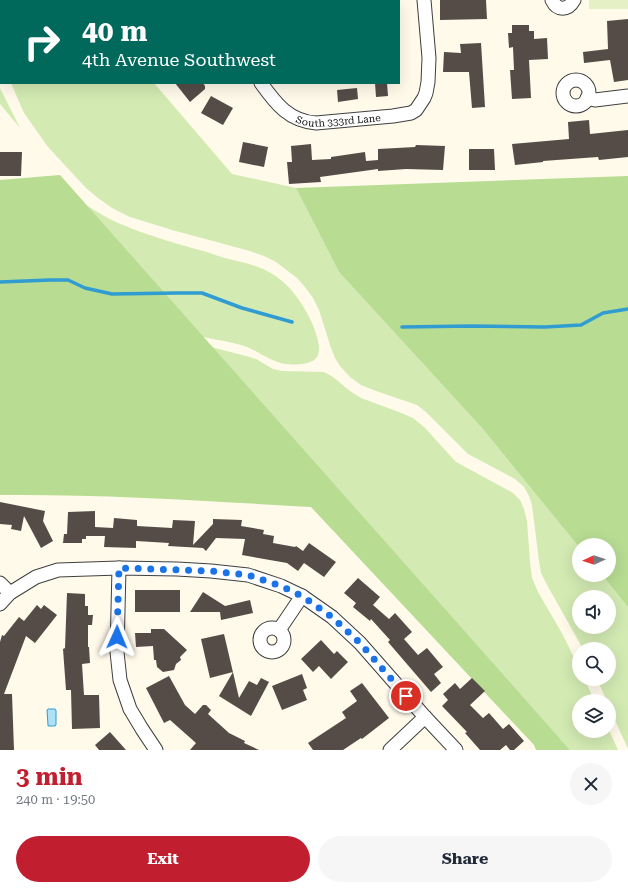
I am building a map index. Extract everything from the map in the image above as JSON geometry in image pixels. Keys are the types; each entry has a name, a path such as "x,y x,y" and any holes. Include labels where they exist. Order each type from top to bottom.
{"street":[{"name":"South 333rd Lane","path":"263,84 285,112 301,121 316,123 411,113 416,110 424,98 428,82 429,58 424,0"},
{"path":"552,0 555,5 563,8 568,7 574,0"},
{"path":"587,98 595,100 628,96"},
{"path":"119,568 117,652 120,680 130,709 156,750"},
{"path":"0,604 10,593 36,577 58,570 119,568 204,570 248,575 281,586 302,596 332,617 360,643 456,750"},
{"path":"0,583 10,593"},
{"path":"279,630 302,596"},
{"path":"390,750 425,717"}],"green space":[{"path":"589,0 628,0 628,9 589,9"},
{"path":"11,84 155,84 232,174 296,188 339,272 482,428 572,538 572,582 608,582 614,590 572,590 572,629 541,573 532,505 524,487 515,479 468,454 417,405 361,385 350,377 335,358 319,310 313,298 297,278 276,262 264,256 130,217 112,208 86,188 48,147 24,113"},
{"path":"0,88 20,128 0,104"},
{"path":"60,175 570,750 536,750 534,745 311,507 117,497 0,495 0,180"},
{"path":"628,176 628,607 616,592 616,590 614,590 608,582 616,582 616,538 572,538 482,428 339,272 296,188"},
{"path":"86,205 114,221 140,231 162,239 255,266 275,276 289,287 300,301 313,325 319,349 315,360 298,364 281,363 242,345 203,337"},
{"path":"211,347 256,359 273,369 282,371 324,372 361,398 413,418 425,428 456,462 513,493 520,500 527,521 532,578 538,592 572,654 572,686 588,686 592,694 572,694 572,738 613,738 618,750 570,750"},
{"path":"616,592 628,607 628,749 616,722 616,694 604,694 600,686 616,686 616,642 579,642 575,634 616,634"}],"water":[{"path":"48,709 56,710 55,726 48,726"}],"building":[{"path":"440,0 486,0 487,19 440,20"},
{"path":"628,19 628,80 614,82 610,60 584,63 583,52 608,49 607,21"},
{"path":"512,25 529,25 529,31 534,31 534,39 547,38 548,59 529,60 531,98 512,99 510,70 514,70 513,47 509,48 508,33 512,33"},
{"path":"481,43 485,107 472,108 469,72 443,72 444,52 461,53 460,44"},
{"path":"176,84 204,84 205,89 190,102"},
{"path":"375,84 387,84 388,96 376,97"},
{"path":"357,88 358,99 338,102 337,90"},
{"path":"211,96 233,108 223,125 201,113"},
{"path":"589,120 590,134 628,130 628,157 599,160 598,157 543,161 515,165 512,144 569,139 568,122"},
{"path":"243,142 268,147 264,167 239,162"},
{"path":"311,144 312,160 331,159 331,157 365,152 366,161 378,160 378,149 415,147 416,145 445,146 443,170 406,169 378,171 378,169 320,177 321,182 289,184 287,162 292,162 291,146"},
{"path":"469,149 494,149 495,170 469,170"},
{"path":"0,152 22,152 21,176 0,176"},
{"path":"0,502 45,511 43,521 53,541 41,548 24,516 21,531 11,529 12,525 0,524"},
{"path":"95,511 95,527 113,528 114,518 137,520 137,526 172,528 173,520 195,521 193,545 213,524 213,519 242,520 241,526 264,530 263,534 274,536 273,543 296,546 303,551 309,543 336,562 324,577 304,563 298,571 287,563 242,555 245,539 216,538 206,551 203,548 168,546 169,543 136,541 136,548 104,547 105,536 86,536 86,539 82,539 82,543 63,543 64,534 67,534 68,512"},
{"path":"358,578 380,597 373,605 389,619 395,613 412,632 404,639 418,655 427,648 443,667 434,674 441,683 431,692 388,642 390,640 371,619 370,621 353,607 356,603 344,593"},
{"path":"135,590 180,590 180,612 135,612"},
{"path":"203,592 225,606 250,600 253,613 221,620 220,612 190,612"},
{"path":"67,593 85,594 85,606 88,606 88,615 93,615 92,625 88,625 90,663 82,664 84,695 99,695 100,728 72,729 71,690 66,690 63,649 65,648"},
{"path":"37,605 41,609 44,605 57,615 35,643 26,636 4,694 12,694 14,750 0,750 0,642 2,635 4,636 19,617 24,621"},
{"path":"151,629 164,629 187,650 180,657 181,660 176,664 174,670 163,672 157,667 156,660 154,660 153,646 136,647 135,633 151,633"},
{"path":"224,634 233,672 210,678 201,639"},
{"path":"321,640 334,654 337,651 348,662 331,679 319,666 313,672 301,659"},
{"path":"233,672 239,698 249,681 257,685 261,678 269,682 251,716 219,696"},
{"path":"302,674 307,688 303,690 307,700 282,710 272,686"},
{"path":"169,676 185,705 195,714 203,705 206,705 211,710 208,714 229,733 245,741 244,743 259,750 190,750 196,743 170,720 164,723 146,688"},
{"path":"472,678 485,691 470,705 483,718 489,713 503,729 509,724 524,741 514,750 510,750 506,745 500,750 480,750 465,733 467,732 442,706 448,700 443,694 455,683 460,689"},
{"path":"362,683 389,718 362,739 361,738 343,750 313,750 308,743 346,718 342,712 357,701 350,691"},
{"path":"110,732 126,750 99,750 95,745"}],"waterway":[{"path":"0,282 68,280 85,288 112,294 202,293 242,308 292,322"},
{"path":"402,327 545,327 581,325 603,313 628,309"}],"route":[{"path":"117,637 119,568 177,569 248,575 281,586 302,596 332,617 360,643 406,696"}]}
